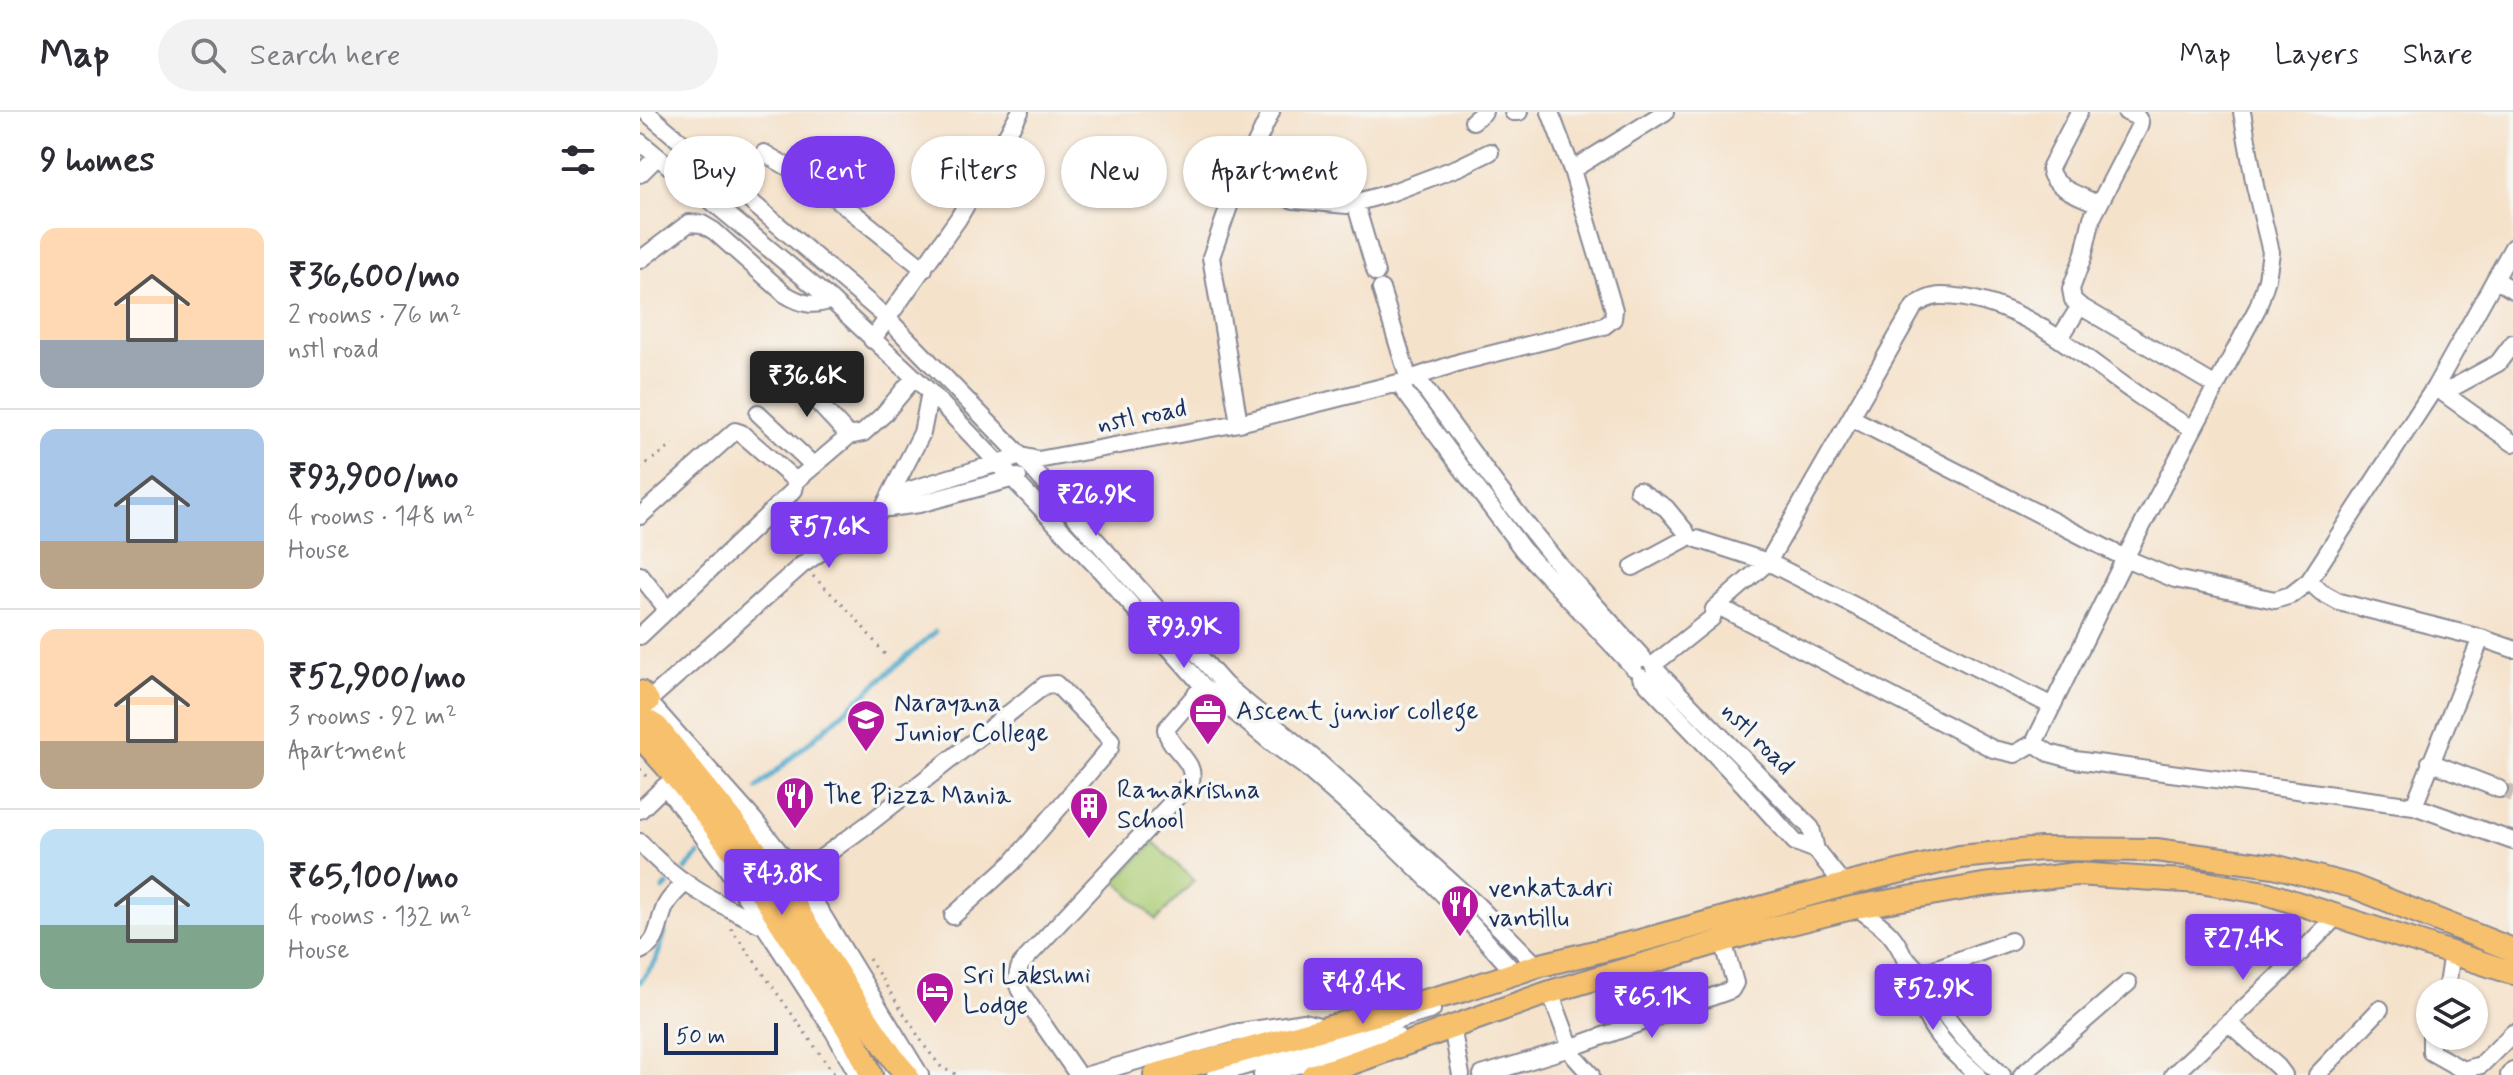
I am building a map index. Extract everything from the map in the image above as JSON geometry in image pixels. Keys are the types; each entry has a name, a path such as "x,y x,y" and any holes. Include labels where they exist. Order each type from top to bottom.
{"main road":[{"path":"644,725 665,786"},
{"path":"644,725 759,887 823,989 871,1075"},
{"path":"644,725 772,871 864,1015 907,1075"},
{"path":"1155,1075 1461,991 1514,972 1844,885 1960,857 2041,849 2156,850 2274,866 2352,886 2513,950"},
{"path":"1313,1075 1337,1072 1550,992 1723,941 1856,907 1983,885 2076,874 2200,882 2266,893 2513,973"}],"street":[{"path":"646,112 868,305 887,318 1021,456 1036,466 1225,685 1316,760 1478,906 1537,966"},
{"path":"1260,136 1271,112"},
{"path":"1513,112 1519,112"},
{"name":"nstl road","path":"883,509 919,504 1012,479 1036,466 1239,423 1604,326 1613,319 1614,310 1572,170 1550,112"},
{"path":"1572,170 1665,112"},
{"path":"2079,112 2050,168 2050,177 2098,204"},
{"path":"2126,112 2137,117 2139,127 2092,218 2071,295 2080,306 2216,386"},
{"path":"1716,607 1993,749 2015,754 2034,743 2125,558 2258,307 2271,252 2242,112"},
{"path":"872,340 958,219 1018,113"},
{"path":"640,142 831,300 930,392 1101,571 1203,686 1304,766 1386,838 1456,907 1514,972"},
{"path":"1367,199 1390,193 1490,152"},
{"path":"765,154 820,186 924,269"},
{"path":"640,174 657,157"},
{"path":"1228,208 1211,257 1239,423"},
{"path":"1357,208 1408,380"},
{"path":"640,260 689,223 695,222 714,231 797,301 811,305 831,300"},
{"path":"1852,418 2125,558 2175,579 2275,600 2291,595 2309,581 2439,390 2513,247"},
{"path":"2495,279 2513,290"},
{"path":"1645,666 1704,609 1716,607 1768,562 1914,307 1932,296 1941,294 1995,304 2026,318 2192,429"},
{"path":"2060,338 2080,306"},
{"path":"2439,390 2498,363 2513,343"},
{"path":"793,376 849,436"},
{"path":"640,636 794,490 796,481 849,436 863,433 883,415 914,378"},
{"name":"nstl road","path":"1408,380 1645,666 1811,828 1816,850 1844,885"},
{"path":"2439,390 2513,443"},
{"path":"883,509 922,433 930,392"},
{"path":"758,413 814,466"},
{"path":"640,516 735,431 796,481"},
{"path":"920,1075 798,875 754,820 644,725 802,565 910,490 1021,456"},
{"path":"1638,490 1666,508 1689,537 1768,562 2052,706"},
{"path":"1633,567 1689,537"},
{"path":"640,575 667,609"},
{"path":"2309,581 2339,602 2513,649"},
{"path":"2414,806 2481,638"},
{"path":"798,875 871,822 1045,685 1056,684 1111,740 1110,748 1012,863 953,916"},
{"path":"1078,1075 1016,985 1016,975 1021,964 1190,783 1193,769 1169,741 1166,729 1203,686"},
{"path":"2034,743 2049,753 2075,760 2414,806 2513,841"},
{"path":"2430,762 2499,789"},
{"path":"640,810 665,786 726,867 834,1032 858,1075"},
{"path":"640,842 684,884 763,925"},
{"path":"640,951 648,947 658,934 666,904 684,884"},
{"path":"1856,907 1891,935 1933,1028 1950,1050 1978,1075"},
{"path":"2173,1075 2338,915"},
{"path":"1482,1075 1570,1048 1731,990 1735,983 1723,941"},
{"path":"1921,974 2011,941"},
{"path":"2448,978 2452,952"},
{"path":"1902,954 1931,985 1955,1028 2002,1075"},
{"path":"2022,1075 2128,983"},
{"path":"1215,1075 1432,1010 1461,991"},
{"path":"1550,992 1570,1048 1591,1075"},
{"path":"2317,1075 2380,1009"},
{"path":"1088,1075 1234,1033 1304,1022 1324,1027"},
{"path":"1262,1075 1436,1025 1462,1023 1461,1075"},
{"path":"2229,1023 2284,1075"},
{"path":"2431,1050 2463,1070 2481,1065 2513,1033"},
{"path":"2509,1075 2513,1070"}],"path":[{"path":"640,468 673,445"},
{"path":"802,565 854,616 887,657"}],"green space":[{"path":"1154,842 1194,881 1156,920 1116,881"}],"waterway":[{"path":"757,788 935,632"},
{"path":"686,869 699,854"},
{"path":"663,889 667,885"},
{"path":"640,982 656,961 665,933"}],"tunnel":[{"path":"2499,789 2513,794"}],"place":[{"name":"Ascent junior college","path":"1208,746"},
{"name":"Narayana Junior College","path":"866,753"},
{"name":"The Pizza Mania","path":"795,830"},
{"name":"Ramakrishna School","path":"1089,840"},
{"name":"venkatadri vantillu","path":"1460,938"},
{"name":"Sri Lakshmi Lodge","path":"935,1025"}]}
